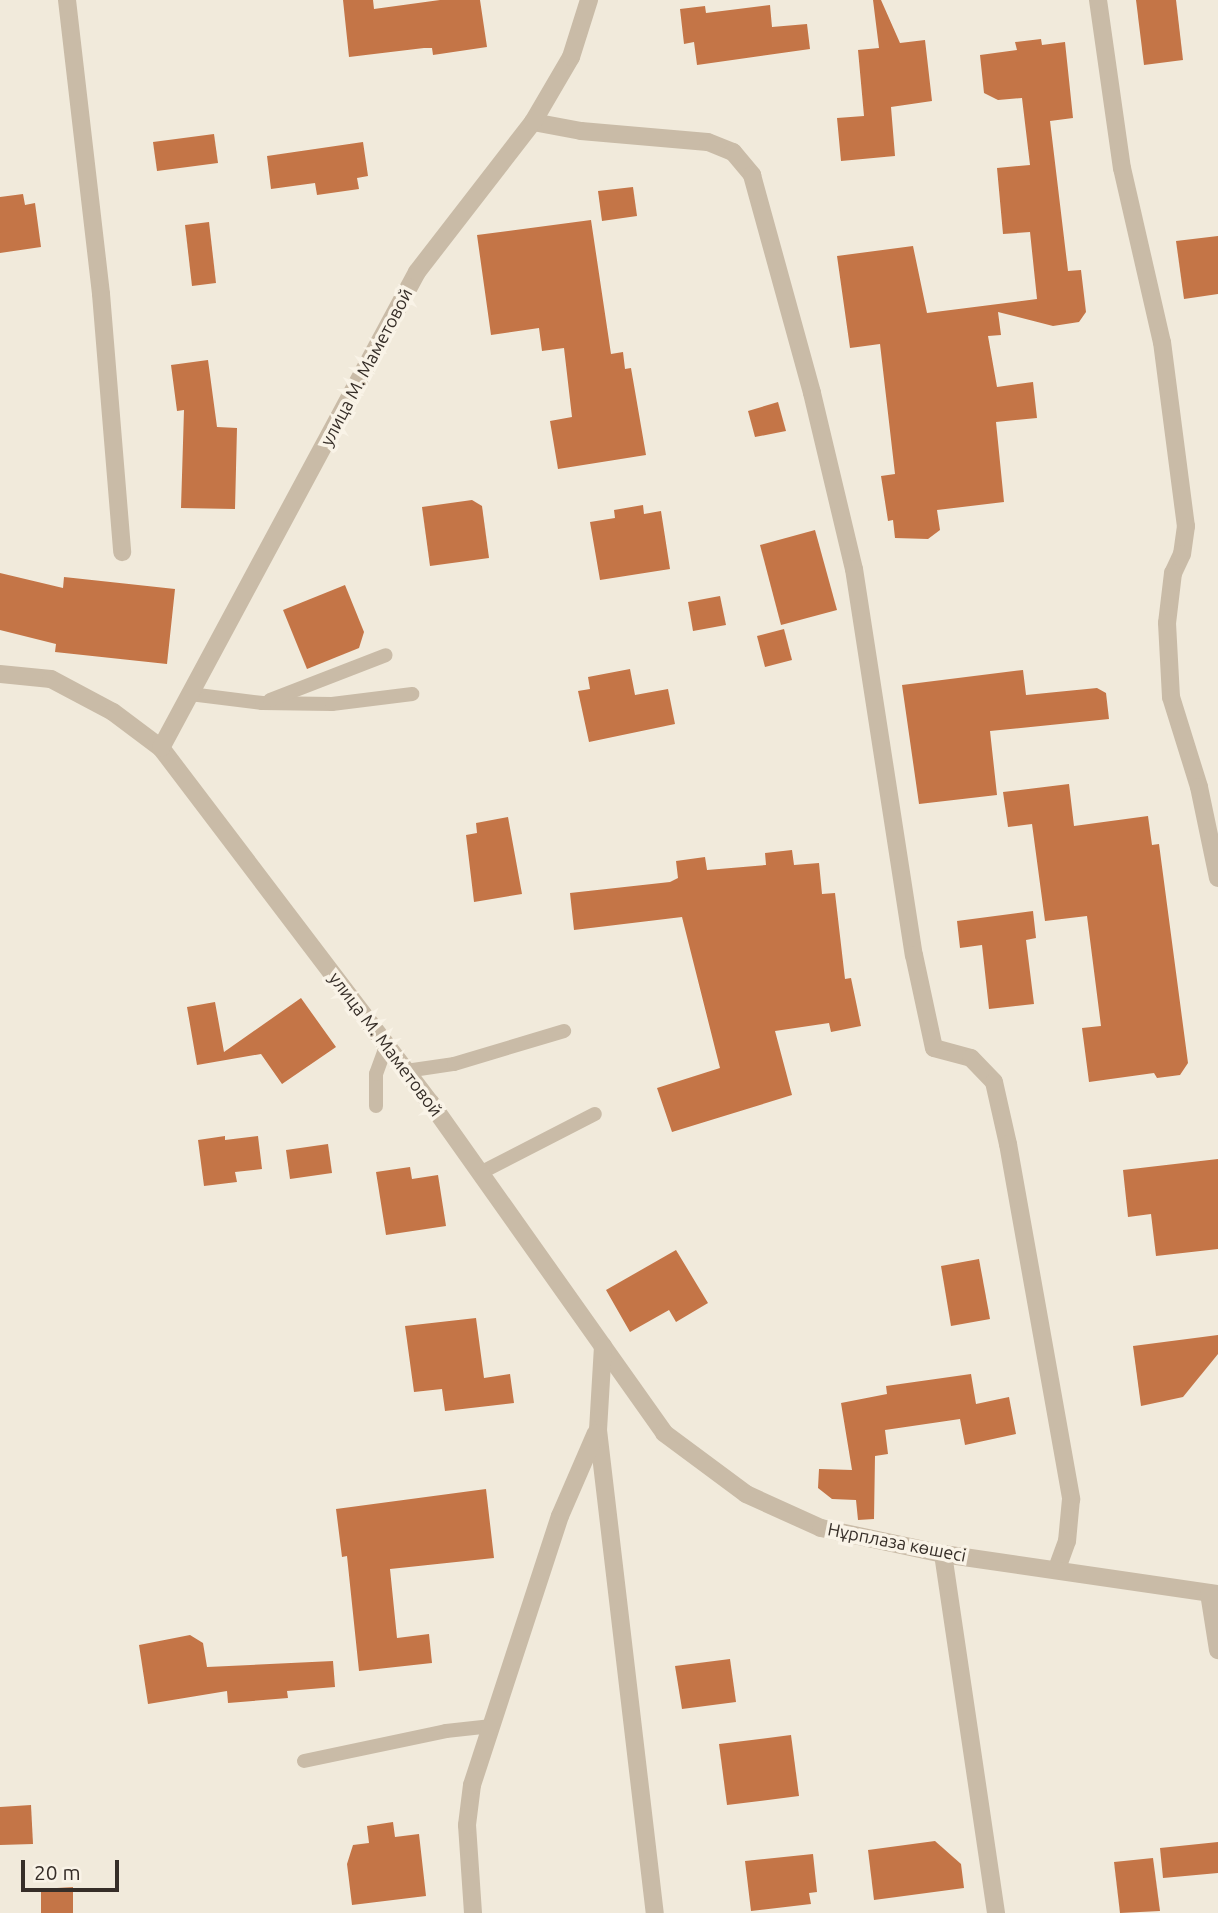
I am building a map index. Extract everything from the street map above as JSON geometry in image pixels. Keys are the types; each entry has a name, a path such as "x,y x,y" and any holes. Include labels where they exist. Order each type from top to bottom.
{"street":[{"path":"67,0 101,294 122,552"},
{"name":"улица М. Маметовой","path":"160,748 417,272 533,122 571,57 589,0"},
{"path":"1098,0 1122,168 1162,342 1185,526 1182,554 1173,573 1167,623 1171,697 1199,787 1218,878"},
{"path":"533,122 581,131 708,142 733,152 752,175 812,393 854,569 912,941 934,1048 971,1058 994,1082 1008,1144 1071,1499 1067,1541 1057,1569"},
{"name":"улица М. Маметовой","path":"0,674 51,680 113,712 160,748 387,1044 603,1346"},
{"path":"603,1346 598,1430 655,1913"},
{"name":"Нұрплаза көшесі","path":"603,1346 664,1433 746,1494 821,1528 943,1554 1214,1593"},
{"path":"473,1913 467,1825 472,1785 560,1516 598,1430"},
{"path":"943,1554 996,1913"},
{"path":"1214,1593 1218,1650"}],"lane":[{"path":"262,703 386,655"},
{"path":"190,694 262,703 332,704 412,694"},
{"path":"406,1071 454,1064 564,1031"},
{"path":"376,1106 376,1074 387,1044"},
{"path":"480,1173 594,1114"},
{"path":"304,1761 446,1731 492,1726"}],"building":[{"path":"343,0 373,0 374,9 440,0 480,0 487,47 433,55 432,48 424,48 349,57"},
{"path":"873,0 881,0 900,43 925,40 932,101 891,107 895,156 841,161 837,118 864,116 858,50 879,48"},
{"path":"1136,0 1176,0 1183,60 1144,65"},
{"path":"770,5 772,27 807,24 810,49 697,65 694,42 684,44 680,9 705,6 706,13"},
{"path":"1041,39 1042,45 1065,42 1073,118 1050,121 1068,271 1081,270 1086,312 1079,322 1053,326 998,312 1001,335 988,336 997,387 1033,382 1037,418 996,422 1004,502 937,510 940,530 928,539 895,538 893,520 888,521 881,476 895,474 880,344 850,348 837,256 913,246 927,313 1037,299 1030,232 1003,234 997,168 1030,165 1022,98 998,100 984,93 980,55 1017,50 1015,42"},
{"path":"214,134 218,163 157,171 153,142"},
{"path":"363,142 368,176 357,178 359,189 317,195 315,183 271,189 267,156"},
{"path":"633,187 637,216 602,221 598,191"},
{"path":"23,194 25,205 35,203 41,247 0,253 0,197"},
{"path":"591,220 611,354 623,352 625,369 631,368 646,455 558,469 550,421 572,417 564,348 542,351 539,328 491,335 477,235"},
{"path":"209,222 216,283 192,286 185,225"},
{"path":"1218,236 1218,294 1184,299 1176,241"},
{"path":"208,360 217,427 237,428 235,509 181,508 184,410 177,411 171,365"},
{"path":"778,402 786,431 755,437 748,411"},
{"path":"472,500 482,506 489,558 430,566 422,507"},
{"path":"643,505 644,514 661,511 670,569 600,580 590,522 615,518 614,510"},
{"path":"815,530 837,610 781,625 760,545"},
{"path":"0,573 63,588 64,577 175,589 167,664 55,652 56,644 0,630"},
{"path":"345,585 364,632 359,648 307,669 283,610"},
{"path":"720,596 726,625 693,631 688,602"},
{"path":"784,629 792,660 765,667 757,636"},
{"path":"630,669 635,695 668,689 675,724 589,742 578,691 590,689 588,677"},
{"path":"1023,670 1026,695 1097,688 1106,693 1109,719 990,731 997,795 919,804 902,685"},
{"path":"1069,784 1074,826 1148,816 1152,845 1159,844 1188,1063 1180,1075 1157,1078 1154,1073 1089,1082 1082,1028 1101,1026 1087,916 1045,921 1032,824 1008,827 1003,792"},
{"path":"508,817 522,894 474,902 466,835 477,833 476,823"},
{"path":"792,850 794,865 819,863 822,894 835,893 845,979 851,978 861,1026 831,1032 829,1023 775,1031 792,1095 672,1132 657,1088 720,1068 682,917 574,930 570,893 670,882 678,878 676,861 705,857 707,870 766,865 765,853"},
{"path":"1033,911 1036,938 1026,940 1034,1004 989,1009 982,945 960,948 957,921"},
{"path":"301,998 336,1047 282,1084 261,1054 197,1065 187,1007 215,1002 224,1052"},
{"path":"225,1136 225,1140 258,1136 262,1169 235,1172 237,1182 204,1186 198,1140"},
{"path":"328,1144 332,1173 290,1179 286,1150"},
{"path":"1218,1159 1218,1249 1156,1256 1151,1214 1128,1217 1123,1170"},
{"path":"410,1167 412,1179 438,1175 446,1226 386,1235 376,1172"},
{"path":"676,1250 708,1303 676,1322 669,1310 630,1332 606,1290"},
{"path":"979,1259 990,1319 951,1326 941,1266"},
{"path":"476,1318 484,1378 510,1374 514,1403 445,1411 442,1389 414,1392 405,1326"},
{"path":"1218,1335 1218,1354 1183,1397 1141,1406 1133,1346"},
{"path":"971,1374 976,1404 1009,1397 1016,1434 965,1445 960,1419 885,1430 888,1454 875,1456 874,1519 858,1520 856,1500 832,1499 818,1488 819,1469 852,1470 841,1403 887,1394 886,1386"},
{"path":"486,1489 494,1558 390,1569 397,1638 429,1634 432,1663 359,1671 347,1556 342,1557 336,1509"},
{"path":"190,1635 203,1643 207,1667 333,1661 335,1687 287,1691 288,1698 228,1703 227,1691 148,1704 139,1645"},
{"path":"730,1659 736,1702 682,1709 675,1666"},
{"path":"791,1735 799,1796 727,1805 719,1744"},
{"path":"31,1805 33,1844 0,1845 0,1807"},
{"path":"393,1822 395,1837 419,1834 426,1896 352,1905 347,1864 353,1845 369,1843 367,1826"},
{"path":"935,1841 961,1864 964,1888 874,1900 868,1850"},
{"path":"1218,1842 1218,1873 1163,1878 1160,1848"},
{"path":"813,1854 817,1892 809,1893 811,1904 751,1911 745,1861"},
{"path":"1153,1858 1160,1911 1120,1913 1114,1862"},
{"path":"73,1887 73,1913 41,1913 41,1889"}]}
